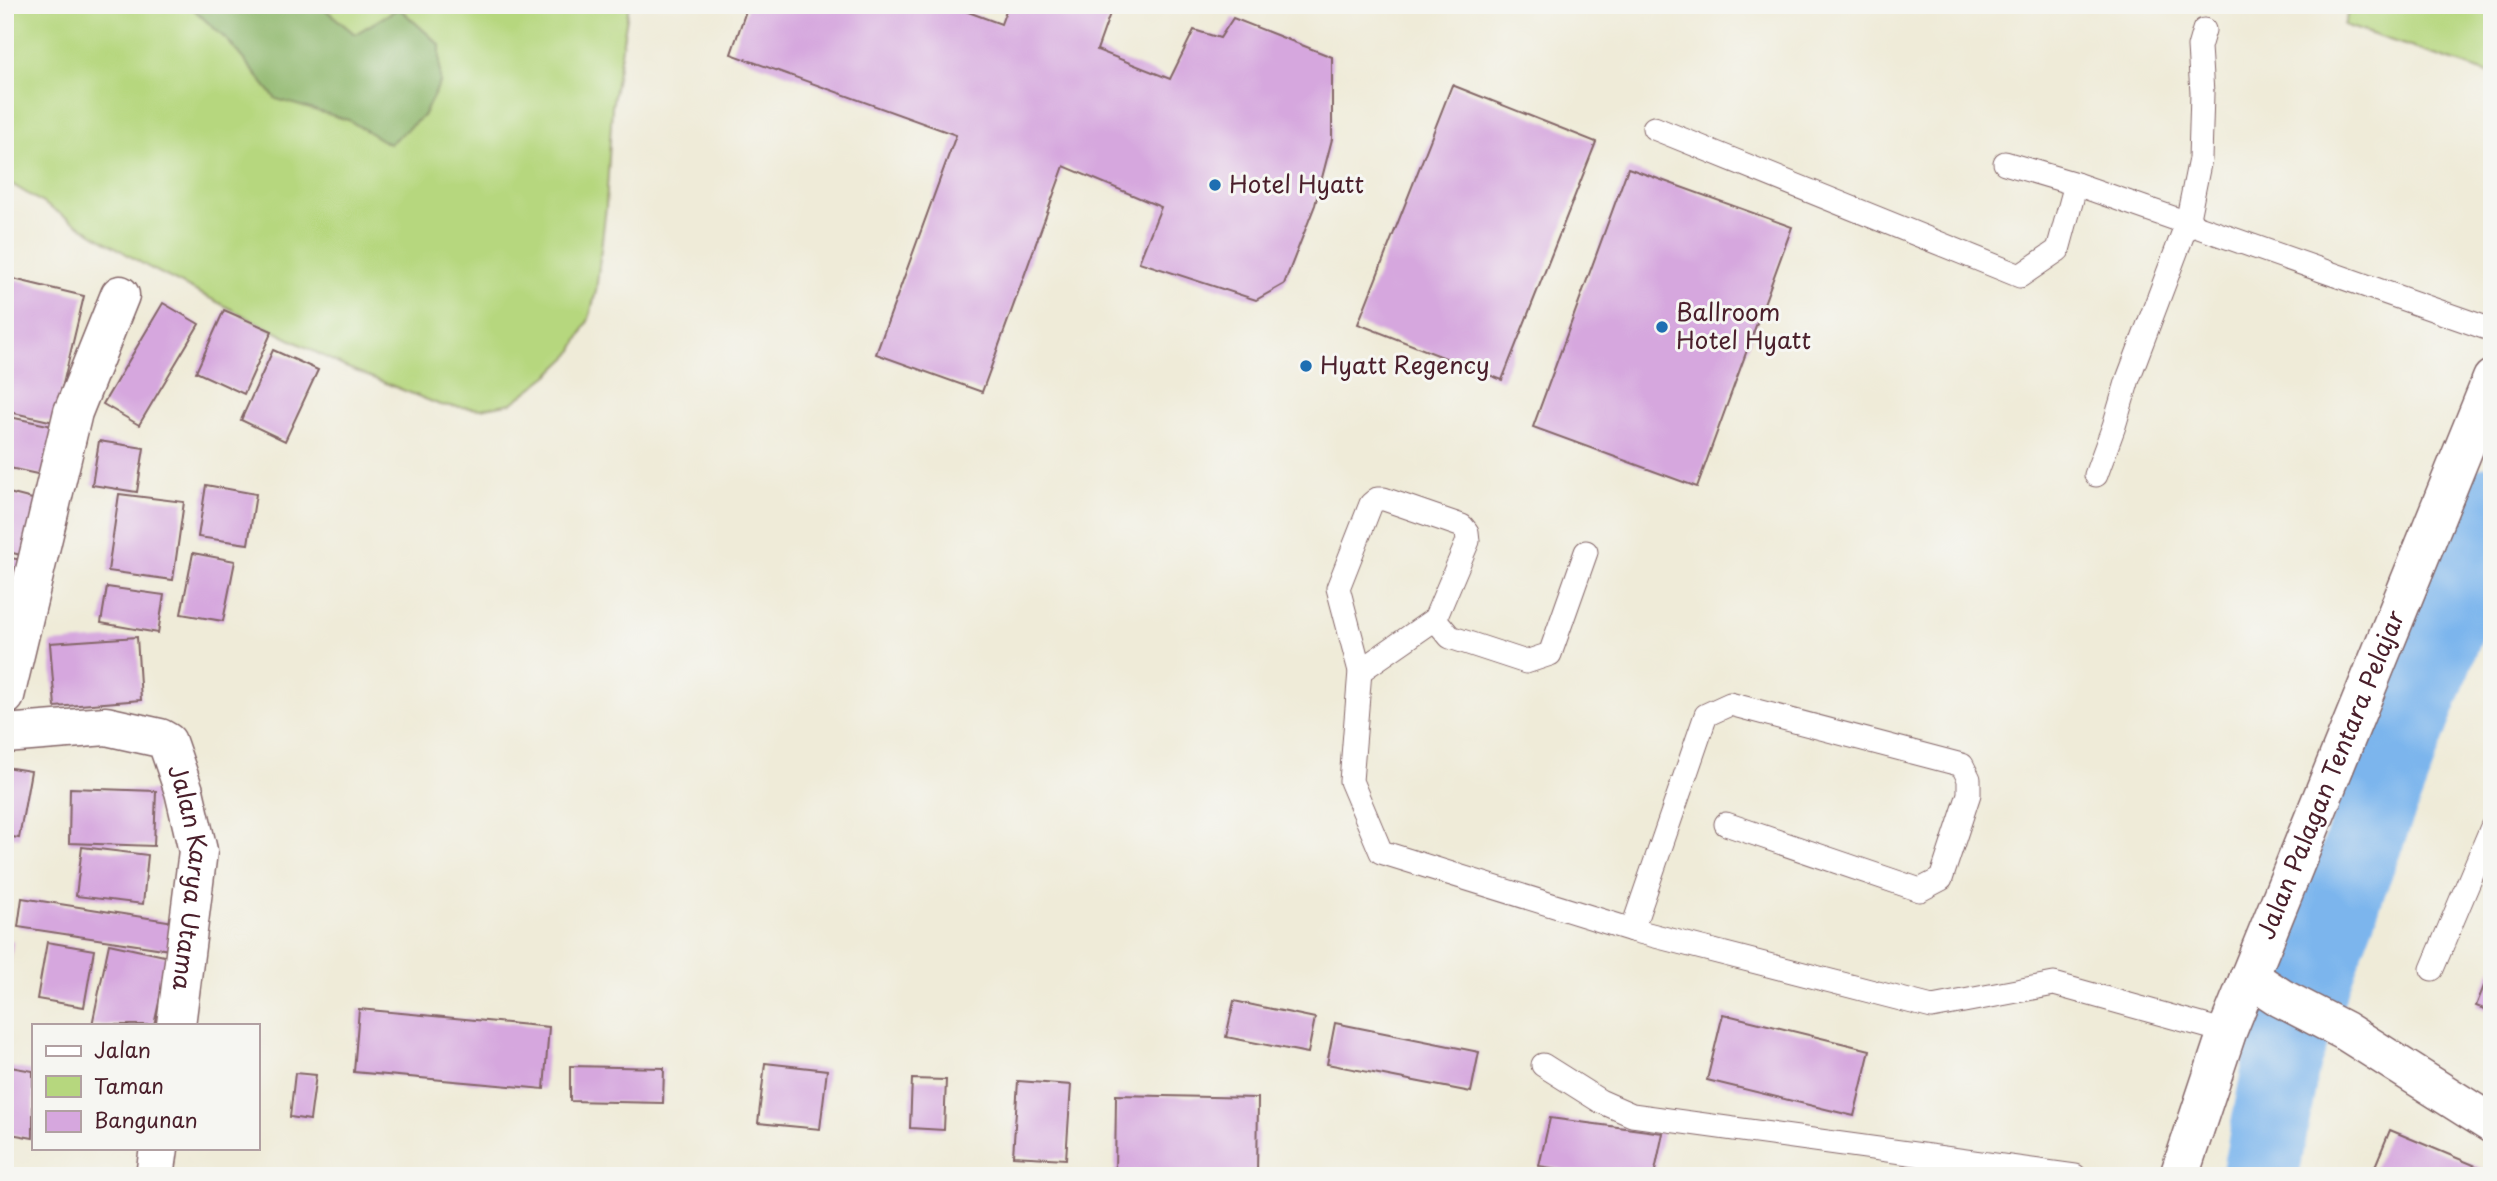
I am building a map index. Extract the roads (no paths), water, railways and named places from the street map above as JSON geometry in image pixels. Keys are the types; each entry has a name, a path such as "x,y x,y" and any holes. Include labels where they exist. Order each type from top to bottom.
{"street":[{"path":"5,696 73,412 120,296"},
{"name":"Jalan Palagan Tentara Pelajar","path":"2179,1176 2227,1032 2492,379"},
{"name":"Jalan Karya Utama","path":"5,734 106,726 160,738 167,742 172,750 198,851 176,1024"},
{"path":"2249,977 2281,998 2345,1031 2492,1124"},
{"path":"155,1176 159,1150"}],"lane":[{"path":"2096,475 2128,379 2188,223 2200,159 2202,93 2199,47 2204,30"},
{"path":"1654,128 2020,276 2058,250 2076,184"},
{"path":"2005,163 2076,184 2492,330"},
{"path":"1360,671 1435,619 1468,541 1467,532 1462,526 1384,499 1371,503 1338,588 1360,671 1351,781 1381,852 1632,930 1932,1007 2054,984 2227,1032"},
{"path":"1435,619 1450,638 1526,662 1550,654 1586,552"},
{"path":"1632,930 1706,715 1730,704 1962,765 1969,779 1969,794 1941,879 1920,890 1726,824"},
{"path":"2432,969 2492,827"},
{"path":"1543,1065 1600,1101 1632,1115 2075,1176"}],"waterway":[{"path":"2260,1176 2283,1056 2492,504"}],"place":[{"name":"Hotel Hyatt","path":"1215,185"},
{"name":"Ballroom Hotel Hyatt","path":"1662,327"},
{"name":"Hyatt Regency","path":"1306,366"}]}
